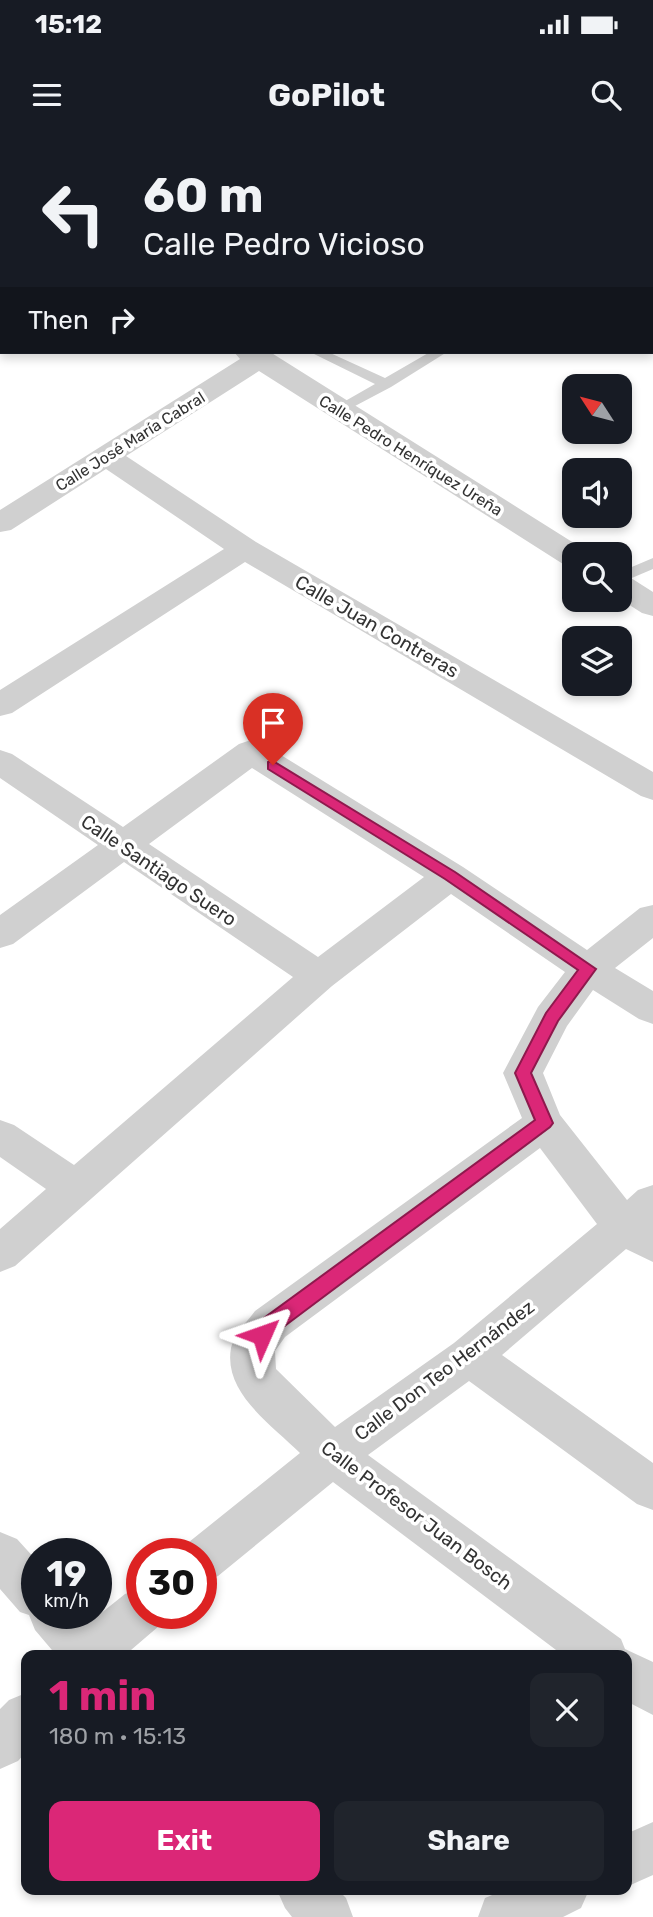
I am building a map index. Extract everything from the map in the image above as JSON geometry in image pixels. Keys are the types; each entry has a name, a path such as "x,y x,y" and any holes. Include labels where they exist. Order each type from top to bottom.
{"street":[{"name":"Calle Pedro Henríquez Ureña","path":"254,355 338,411 562,550"},
{"name":"Calle José María Cabral","path":"0,523 106,456 254,355"},
{"name":"Calle Juan Contreras","path":"106,456 244,549 653,788"},
{"path":"0,705 244,549"},
{"path":"632,593 653,606"},
{"path":"0,934 251,752 450,876 588,969 653,1009"},
{"name":"Calle Santiago Suero","path":"0,762 320,976"},
{"path":"0,1254 320,976 450,876"},
{"path":"643,1225 544,1123 523,1073 552,1017 588,969 653,918"},
{"name":"Calle Profesor Juan Bosch","path":"544,1123 271,1324 253,1347 254,1377 332,1455 596,1650"},
{"path":"0,1136 76,1188"},
{"name":"Calle Don Teo Hernández","path":"217,1548 332,1455 643,1225"},
{"path":"469,1356 653,1489"},
{"path":"0,1554 21,1578"},
{"path":"94,1650 126,1623"},
{"path":"65,1629 84,1650"},
{"path":"632,1676 653,1692"},
{"path":"0,1744 21,1722"},
{"path":"632,1858 653,1848"},
{"path":"307,1895 327,1917"},
{"path":"504,1917 552,1895"}],"lane":[{"path":"321,354 386,384"},
{"path":"338,411 437,354"},
{"path":"632,573 653,563"}],"route":[{"path":"262,1335 271,1324 544,1123 523,1073 552,1017 588,969 450,876 273,765"}]}
